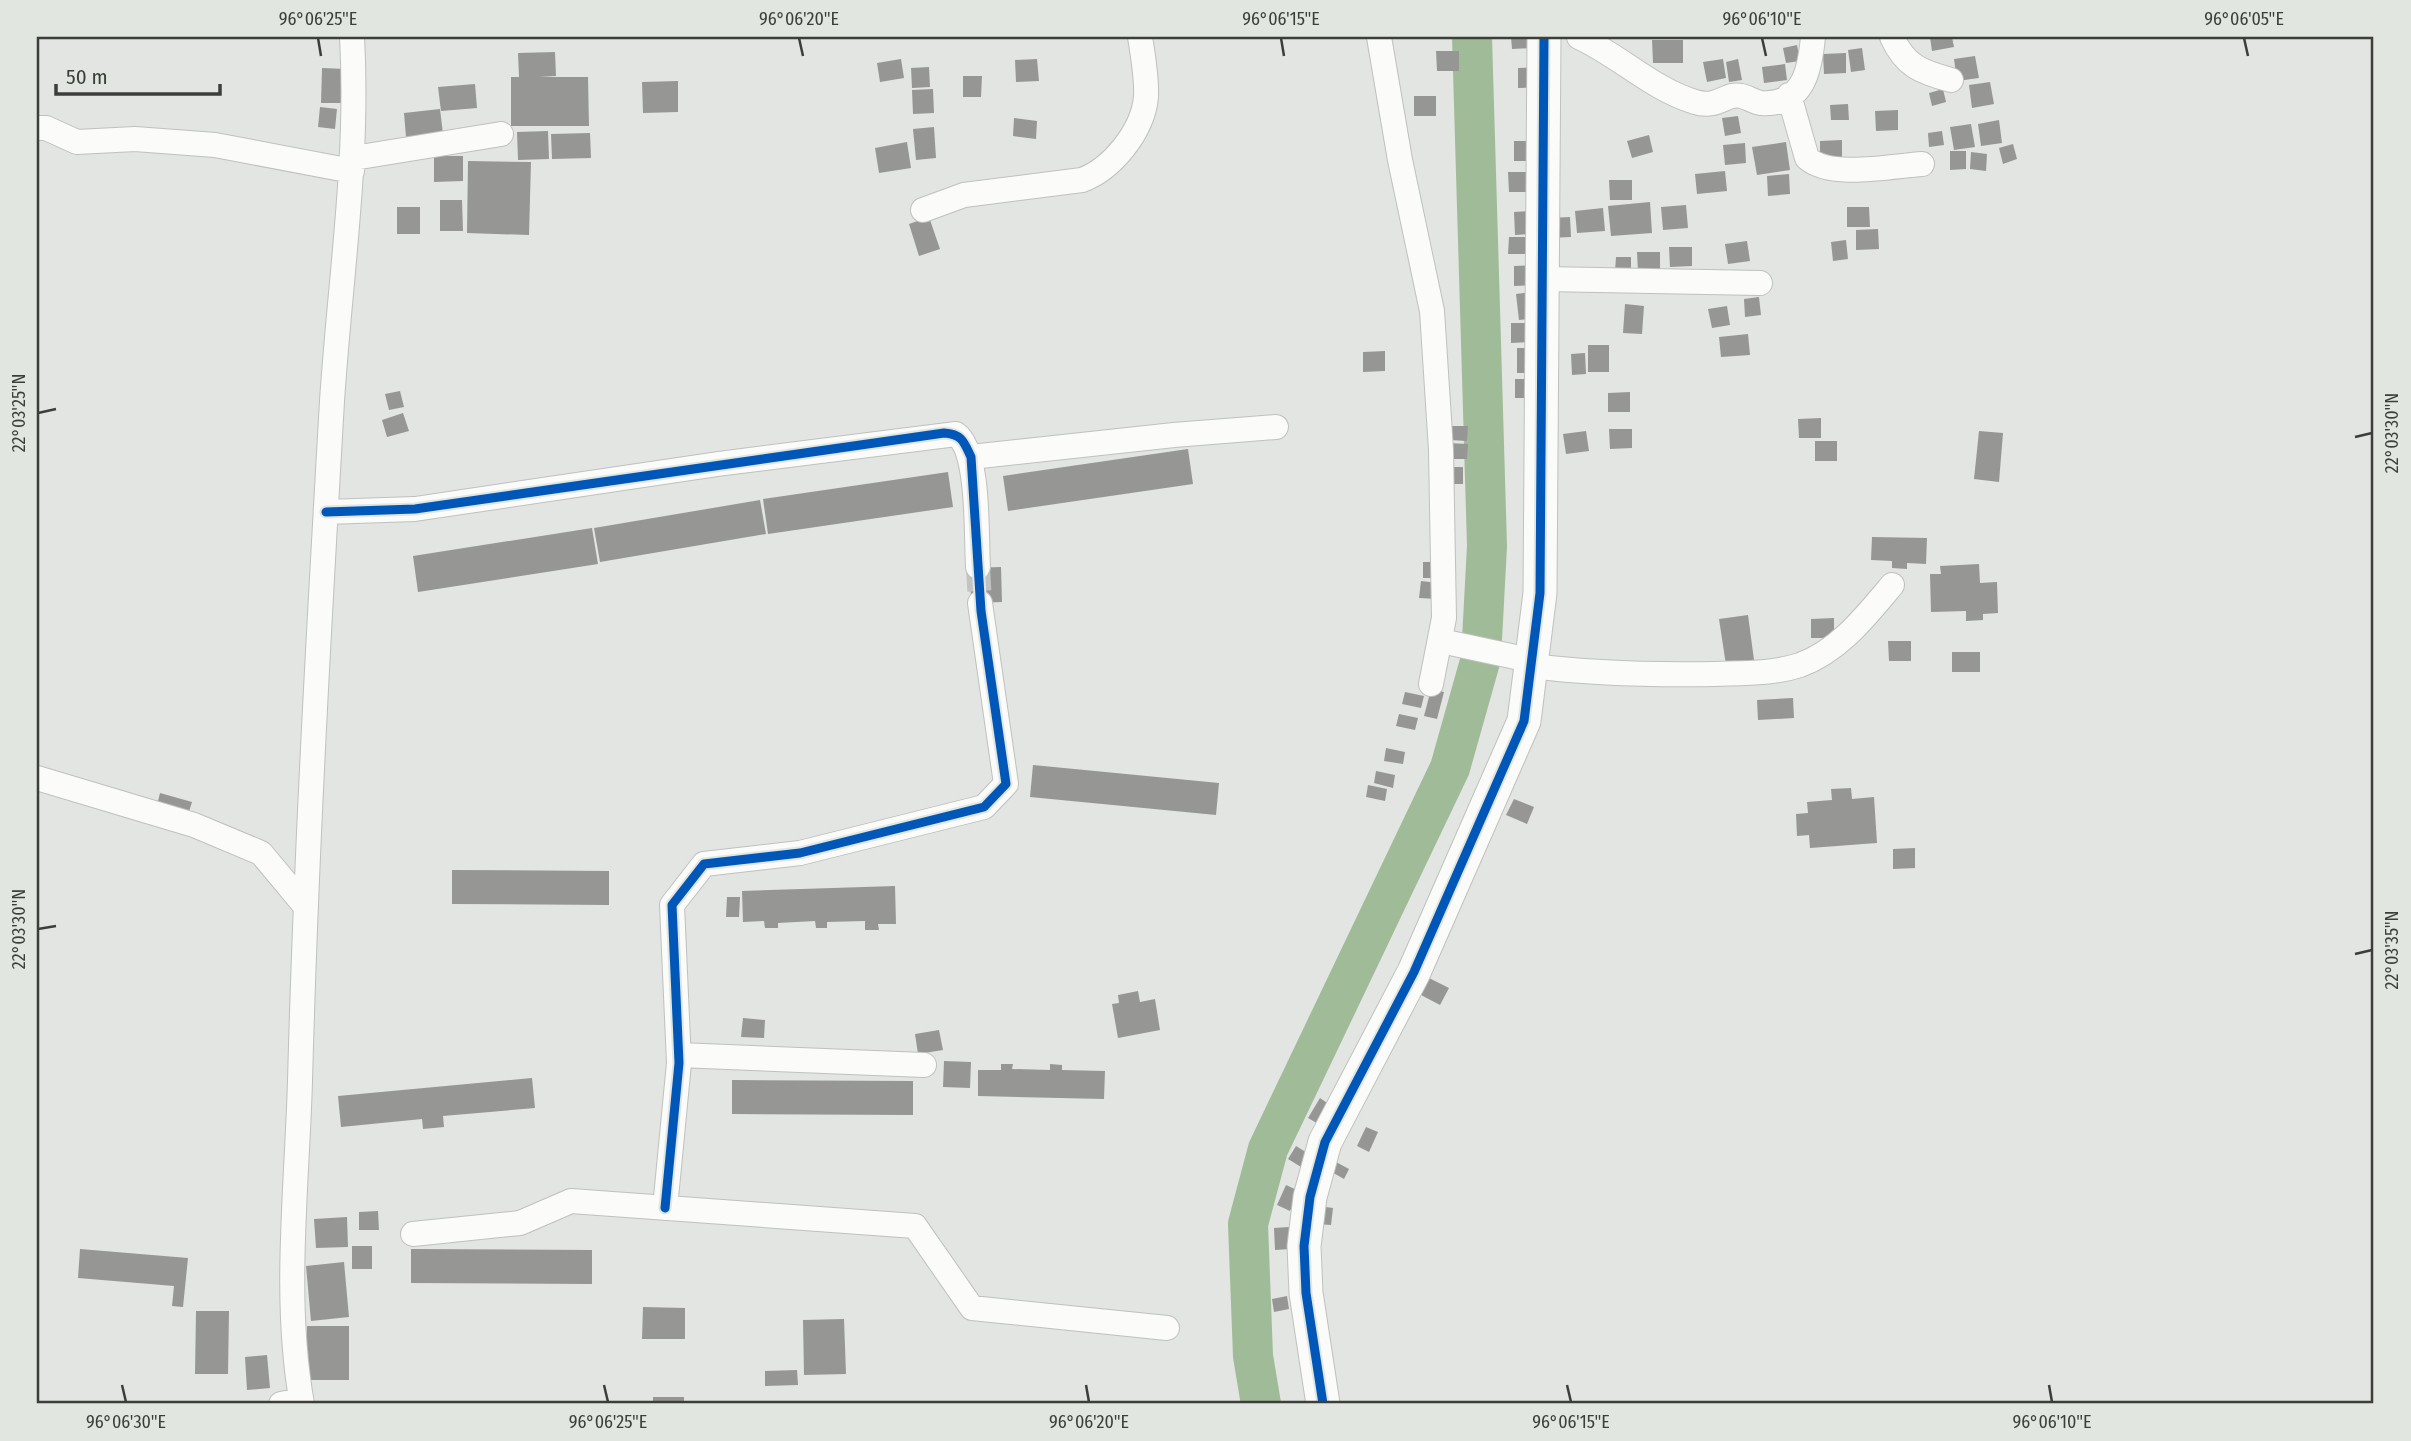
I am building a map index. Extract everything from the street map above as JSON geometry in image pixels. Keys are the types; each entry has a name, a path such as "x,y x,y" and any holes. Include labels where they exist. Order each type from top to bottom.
{"street":[{"path":"295,1403 297,1378 294,1270 310,805 337,333 353,165 352,37"},
{"path":"922,210 964,195 1082,180 1099,174 1113,161 1141,118 1146,97 1140,37"},
{"path":"1379,37 1400,160 1432,311 1441,450 1444,618 1450,643 1431,684"},
{"path":"1323,1404 1306,1293 1304,1246 1310,1197 1322,1153 1358,1075 1413,972 1503,772 1524,721 1534,663 1540,593 1544,37"},
{"path":"1579,37 1629,64 1656,86 1696,102 1717,104 1738,95 1767,102 1789,95 1808,77 1813,37"},
{"path":"1892,37 1903,59 1928,74 1951,80"},
{"path":"1789,95 1807,158 1813,164 1832,170 1923,164"},
{"path":"37,128 46,128 77,142 135,139 215,145 353,165 501,134"},
{"path":"1543,279 1760,283"},
{"path":"971,457 1276,427"},
{"path":"326,512 415,509 944,433 956,434 962,439 971,457 978,567"},
{"path":"1450,643 1494,651 1534,663 1636,676 1762,673 1800,664 1832,648 1858,625 1892,585"},
{"path":"664,1208 679,1055 672,905 704,864 800,853 984,807 1006,784 980,603"},
{"path":"37,778 194,825 261,853 306,907"},
{"path":"679,1055 924,1065"},
{"path":"413,1234 520,1223 571,1201 915,1226 972,1308 1167,1328"}],"building":[{"path":"1511,37 1534,37 1534,48 1512,49"},
{"path":"1930,37 1952,37 1954,47 1932,51"},
{"path":"1652,40 1683,40 1683,63 1653,63"},
{"path":"1797,45 1800,61 1786,63 1783,48"},
{"path":"1862,48 1865,70 1851,72 1848,50"},
{"path":"1436,51 1459,51 1459,71 1437,71"},
{"path":"555,52 556,76 539,77 588,77 589,126 511,126 511,77 519,77 518,53"},
{"path":"1846,53 1846,73 1824,74 1823,54"},
{"path":"1975,56 1979,78 1957,81 1954,59"},
{"path":"901,59 904,78 880,82 877,63"},
{"path":"1037,59 1039,81 1016,82 1015,60"},
{"path":"1723,59 1726,78 1707,82 1703,62"},
{"path":"1738,59 1742,80 1729,82 1726,62"},
{"path":"1785,64 1787,80 1764,83 1762,67"},
{"path":"929,67 930,87 912,88 911,68"},
{"path":"1540,67 1541,87 1518,88 1518,68"},
{"path":"322,68 346,69 345,103 321,103"},
{"path":"963,76 982,76 981,97 963,97"},
{"path":"678,81 678,112 643,113 642,82"},
{"path":"1990,82 1994,104 1972,108 1969,85"},
{"path":"475,84 477,108 441,111 438,87"},
{"path":"933,89 934,113 913,114 912,90"},
{"path":"1943,89 1946,102 1932,106 1929,93"},
{"path":"1414,96 1436,96 1436,116 1414,116"},
{"path":"1848,104 1849,120 1831,120 1830,105"},
{"path":"320,107 337,109 335,129 318,127"},
{"path":"440,109 443,134 406,137 404,113"},
{"path":"1898,110 1898,130 1876,131 1875,111"},
{"path":"1738,116 1741,133 1725,136 1722,118"},
{"path":"1014,118 1037,121 1036,139 1013,136"},
{"path":"1999,120 2002,143 1981,146 1978,124"},
{"path":"1971,124 1975,147 1954,150 1950,127"},
{"path":"934,127 936,158 916,160 913,129"},
{"path":"548,131 549,159 518,160 517,132"},
{"path":"1942,131 1944,145 1929,147 1928,133"},
{"path":"590,133 591,158 552,159 551,134"},
{"path":"1649,135 1653,152 1632,158 1627,141"},
{"path":"1842,140 1842,161 1820,161 1820,141"},
{"path":"1514,141 1536,141 1537,161 1514,161"},
{"path":"907,142 911,168 879,173 875,148"},
{"path":"1786,142 1790,170 1757,175 1752,147"},
{"path":"1745,143 1746,163 1725,165 1723,145"},
{"path":"2013,144 2017,159 2003,164 1999,148"},
{"path":"1950,151 1966,151 1966,169 1950,170"},
{"path":"1971,152 1987,154 1986,171 1970,169"},
{"path":"434,156 463,156 463,181 434,182"},
{"path":"468,161 531,162 529,235 467,233"},
{"path":"1725,171 1727,191 1697,194 1695,174"},
{"path":"1508,172 1531,172 1531,192 1509,192"},
{"path":"1789,174 1790,194 1768,196 1767,176"},
{"path":"1609,180 1632,180 1632,200 1610,200"},
{"path":"440,200 462,200 463,231 440,231"},
{"path":"1650,202 1652,233 1611,236 1608,206"},
{"path":"1686,205 1688,228 1663,230 1661,207"},
{"path":"397,207 420,207 420,234 397,234"},
{"path":"1847,207 1869,207 1870,227 1847,227"},
{"path":"1603,208 1605,231 1577,233 1575,211"},
{"path":"1531,211 1532,234 1515,235 1514,212"},
{"path":"929,217 940,249 919,256 909,224"},
{"path":"1570,217 1571,237 1548,238 1548,218"},
{"path":"1878,229 1879,249 1856,250 1856,230"},
{"path":"1509,237 1528,237 1528,254 1508,254"},
{"path":"1846,240 1848,259 1833,261 1831,242"},
{"path":"1747,241 1750,261 1728,264 1725,244"},
{"path":"1669,247 1692,247 1692,266 1670,267"},
{"path":"1637,252 1660,252 1660,272 1638,272"},
{"path":"1616,257 1631,257 1631,272 1615,271"},
{"path":"1536,265 1537,285 1514,286 1514,266"},
{"path":"1533,292 1536,318 1519,320 1516,294"},
{"path":"1759,297 1761,315 1745,317 1744,299"},
{"path":"1625,304 1644,306 1642,334 1623,333"},
{"path":"1727,306 1730,325 1712,328 1708,309"},
{"path":"1511,323 1534,323 1534,342 1511,343"},
{"path":"1748,334 1750,355 1721,357 1719,337"},
{"path":"1588,345 1609,345 1609,372 1588,372"},
{"path":"1517,348 1536,348 1536,373 1517,373"},
{"path":"1385,351 1385,371 1363,372 1363,352"},
{"path":"1585,353 1586,374 1572,375 1571,354"},
{"path":"1515,379 1536,379 1536,398 1515,398"},
{"path":"400,391 404,407 389,410 385,394"},
{"path":"1630,392 1630,412 1608,412 1608,393"},
{"path":"403,413 409,431 387,437 382,420"},
{"path":"1821,418 1821,438 1799,438 1798,419"},
{"path":"1450,426 1468,426 1467,441 1449,440"},
{"path":"1609,429 1632,429 1632,448 1610,449"},
{"path":"1586,431 1589,451 1566,454 1563,434"},
{"path":"1979,431 2003,433 1999,482 1974,479"},
{"path":"1815,441 1837,441 1837,461 1815,461"},
{"path":"1448,443 1468,444 1467,459 1448,459"},
{"path":"1188,449 1193,484 1008,511 1003,476"},
{"path":"1448,467 1463,467 1463,484 1448,484"},
{"path":"948,472 953,507 768,534 763,499"},
{"path":"760,500 766,534 600,562 594,528"},
{"path":"592,528 598,564 418,592 413,556"},
{"path":"1872,537 1927,538 1926,564 1907,563 1907,569 1892,568 1892,561 1871,560"},
{"path":"1423,562 1439,562 1439,578 1423,578"},
{"path":"1979,564 1980,583 1997,582 1998,613 1983,614 1983,620 1966,621 1966,611 1931,612 1930,574 1941,574 1940,566"},
{"path":"1001,567 1002,602 971,603 970,568"},
{"path":"1421,581 1438,583 1437,599 1419,598"},
{"path":"1748,615 1754,660 1726,665 1719,619"},
{"path":"1834,618 1834,638 1811,638 1811,619"},
{"path":"1888,641 1911,641 1911,661 1889,661"},
{"path":"1952,652 1980,652 1980,672 1952,672"},
{"path":"1431,689 1444,692 1437,719 1424,716"},
{"path":"1405,692 1424,696 1421,708 1402,704"},
{"path":"1793,698 1794,718 1758,720 1757,700"},
{"path":"1399,714 1418,718 1415,730 1396,726"},
{"path":"1386,748 1405,752 1403,764 1384,761"},
{"path":"1033,765 1219,783 1216,815 1030,797"},
{"path":"1376,771 1395,775 1393,788 1374,783"},
{"path":"1368,785 1387,789 1385,801 1366,797"},
{"path":"1851,788 1852,799 1874,797 1877,843 1810,848 1809,835 1797,836 1796,814 1808,813 1807,802 1832,800 1831,789"},
{"path":"160,793 192,802 187,818 156,809"},
{"path":"1514,799 1534,807 1527,824 1506,815"},
{"path":"1915,848 1915,868 1893,869 1893,849"},
{"path":"452,870 609,871 609,905 452,904"},
{"path":"895,886 896,924 878,924 879,930 865,930 865,921 827,922 827,928 816,928 815,921 778,923 778,928 765,928 764,921 743,922 742,891"},
{"path":"727,897 740,897 739,917 726,917"},
{"path":"1429,978 1449,988 1440,1005 1421,995"},
{"path":"1138,991 1140,1002 1155,999 1160,1030 1118,1038 1112,1004 1119,1003 1118,995"},
{"path":"743,1018 765,1020 764,1038 741,1037"},
{"path":"939,1030 943,1050 918,1054 915,1034"},
{"path":"944,1061 971,1062 970,1088 943,1087"},
{"path":"1001,1064 1013,1064 1012,1069 1050,1070 1050,1064 1062,1065 1062,1070 1105,1071 1104,1099 978,1096 978,1070 1001,1070"},
{"path":"532,1078 535,1108 443,1116 444,1127 423,1129 422,1119 341,1127 338,1096"},
{"path":"732,1080 913,1081 913,1115 732,1114"},
{"path":"1320,1098 1333,1107 1322,1126 1308,1118"},
{"path":"1366,1127 1378,1132 1369,1152 1357,1146"},
{"path":"1296,1146 1309,1154 1301,1167 1288,1159"},
{"path":"1336,1162 1349,1169 1344,1179 1330,1171"},
{"path":"1286,1185 1299,1191 1290,1211 1277,1205"},
{"path":"1319,1206 1333,1208 1331,1225 1317,1224"},
{"path":"378,1211 379,1230 359,1230 359,1212"},
{"path":"347,1217 348,1247 316,1248 314,1219"},
{"path":"1289,1227 1290,1249 1275,1250 1274,1228"},
{"path":"352,1246 372,1246 372,1269 352,1269"},
{"path":"80,1249 188,1258 183,1307 172,1306 174,1286 78,1278"},
{"path":"411,1249 592,1250 592,1284 411,1283"},
{"path":"344,1262 349,1317 311,1321 306,1266"},
{"path":"1287,1296 1289,1309 1274,1312 1272,1299"},
{"path":"643,1307 685,1308 685,1339 642,1339"},
{"path":"196,1311 229,1311 228,1374 195,1374"},
{"path":"844,1319 846,1374 804,1375 803,1320"},
{"path":"307,1326 349,1326 349,1380 306,1380"},
{"path":"267,1355 270,1388 247,1390 245,1357"},
{"path":"797,1370 798,1385 765,1386 765,1371"},
{"path":"653,1397 684,1397 684,1404 653,1404"}],"waterway":[{"path":"1261,1404 1253,1356 1248,1224 1268,1149 1450,768 1481,658 1487,546 1472,37"}],"tunnel":[{"path":"978,567 980,603"}],"cycle path":[{"path":"1323,1404 1306,1293 1304,1246 1310,1197 1325,1142 1414,972 1524,721 1540,593 1544,37"},
{"path":"326,512 415,509 944,433 959,437 971,457 981,611 1006,784 984,807 800,853 704,864 672,905 679,1063 665,1208"}]}
